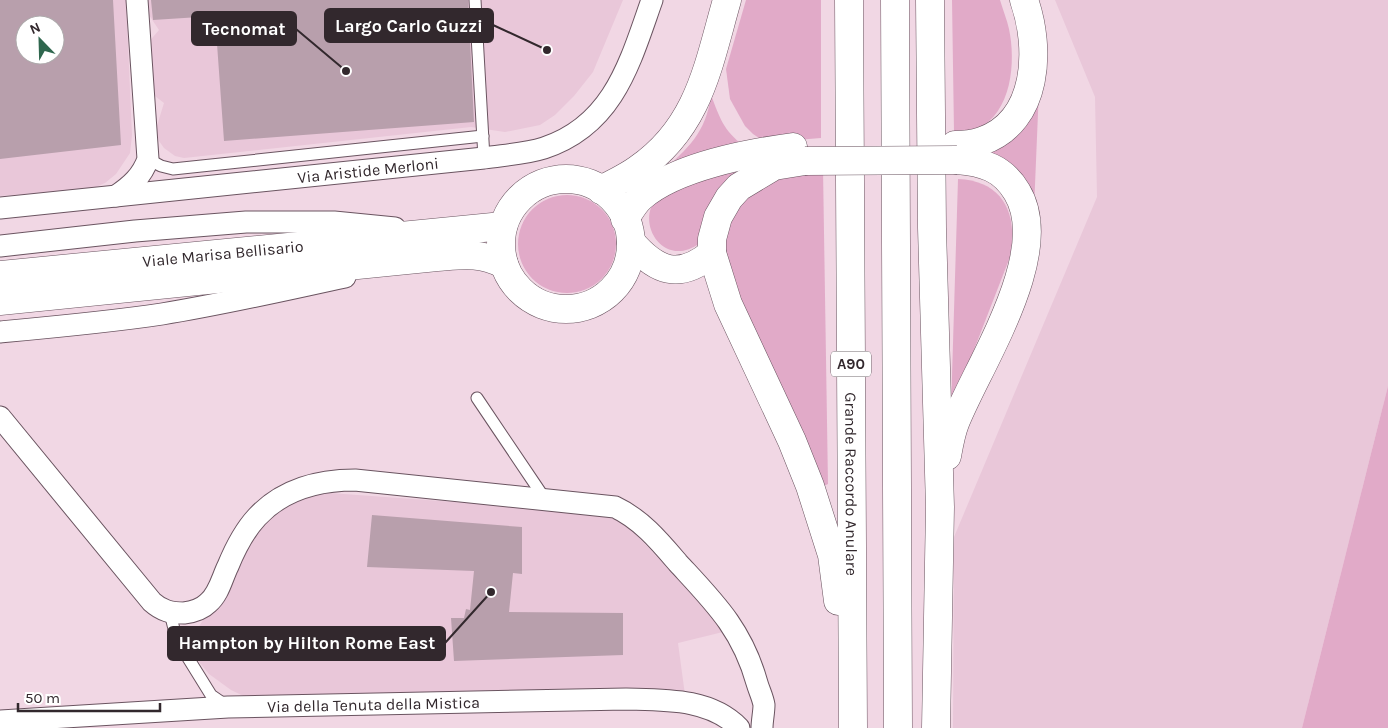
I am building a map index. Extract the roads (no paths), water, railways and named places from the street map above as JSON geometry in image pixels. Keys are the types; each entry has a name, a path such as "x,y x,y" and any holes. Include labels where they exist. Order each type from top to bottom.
{"main road":[{"path":"602,190 649,161 667,144 686,120 702,88 727,0"},
{"name":"Grande Raccordo Anulare","path":"849,0 852,716"},
{"path":"895,0 898,728"},
{"path":"930,0 932,228 940,507 936,728"},
{"path":"712,253 694,266 670,270 656,266 628,230 615,201 602,190 584,182 571,179 540,185 518,199 504,226 501,246 504,264 515,285 526,295 548,306 573,308 586,306 598,300 617,284 624,273 628,261 628,230 634,205 647,193 685,173 729,159 764,151 806,153 956,152 983,141 1001,131 1013,121 1030,87 1034,53 1032,33 1024,0"},
{"path":"940,507 946,458 954,424 1010,305 1022,267 1026,241 1026,214 1013,184 999,171 956,152"},
{"path":"806,153 764,170 738,187 725,205 716,224 712,239 712,253 728,304 792,442 817,507 832,555 852,716"},
{"name":"Viale Marisa Bellisario","path":"441,245 504,226"},
{"name":"Viale Marisa Bellisario","path":"0,301 40,285 388,237 441,245 490,258 504,264"},
{"name":"Viale Marisa Bellisario","path":"0,276 40,285"}],"street":[{"path":"116,196 136,180 144,170 148,158 137,0"},
{"name":"Via Aristide Merloni","path":"0,208 116,196 294,166 484,158 525,152 558,143 578,132 594,119 608,103 620,83 652,0"},
{"name":"Viale Marisa Bellisario","path":"0,246 135,231 275,221 334,222 441,245"},
{"name":"Viale Marisa Bellisario","path":"0,332 125,319 182,310 441,245"},
{"name":"Viale Marisa Bellisario","path":"0,347 30,329"},
{"path":"0,417 152,602 158,608 170,612 188,612 203,607 208,603 216,593 239,542 255,519 285,495 315,484 328,481 355,480 615,507 634,518 664,547 722,611 739,637 754,672 764,705 762,728"},
{"name":"Via della Tenuta della Mistica","path":"0,721 228,707 650,700 676,701 703,707 721,715 739,728"}],"lane":[{"path":"475,0 484,158"},
{"path":"148,158 161,166 173,169 294,166 483,136"},
{"path":"477,398 544,499"},
{"path":"170,612 175,633 185,653 211,695 228,707"}],"place":[{"name":"Largo Carlo Guzzi","path":"547,50"},
{"name":"Tecnomat","path":"346,71"},
{"name":"Hampton by Hilton Rome East","path":"491,592"}]}
